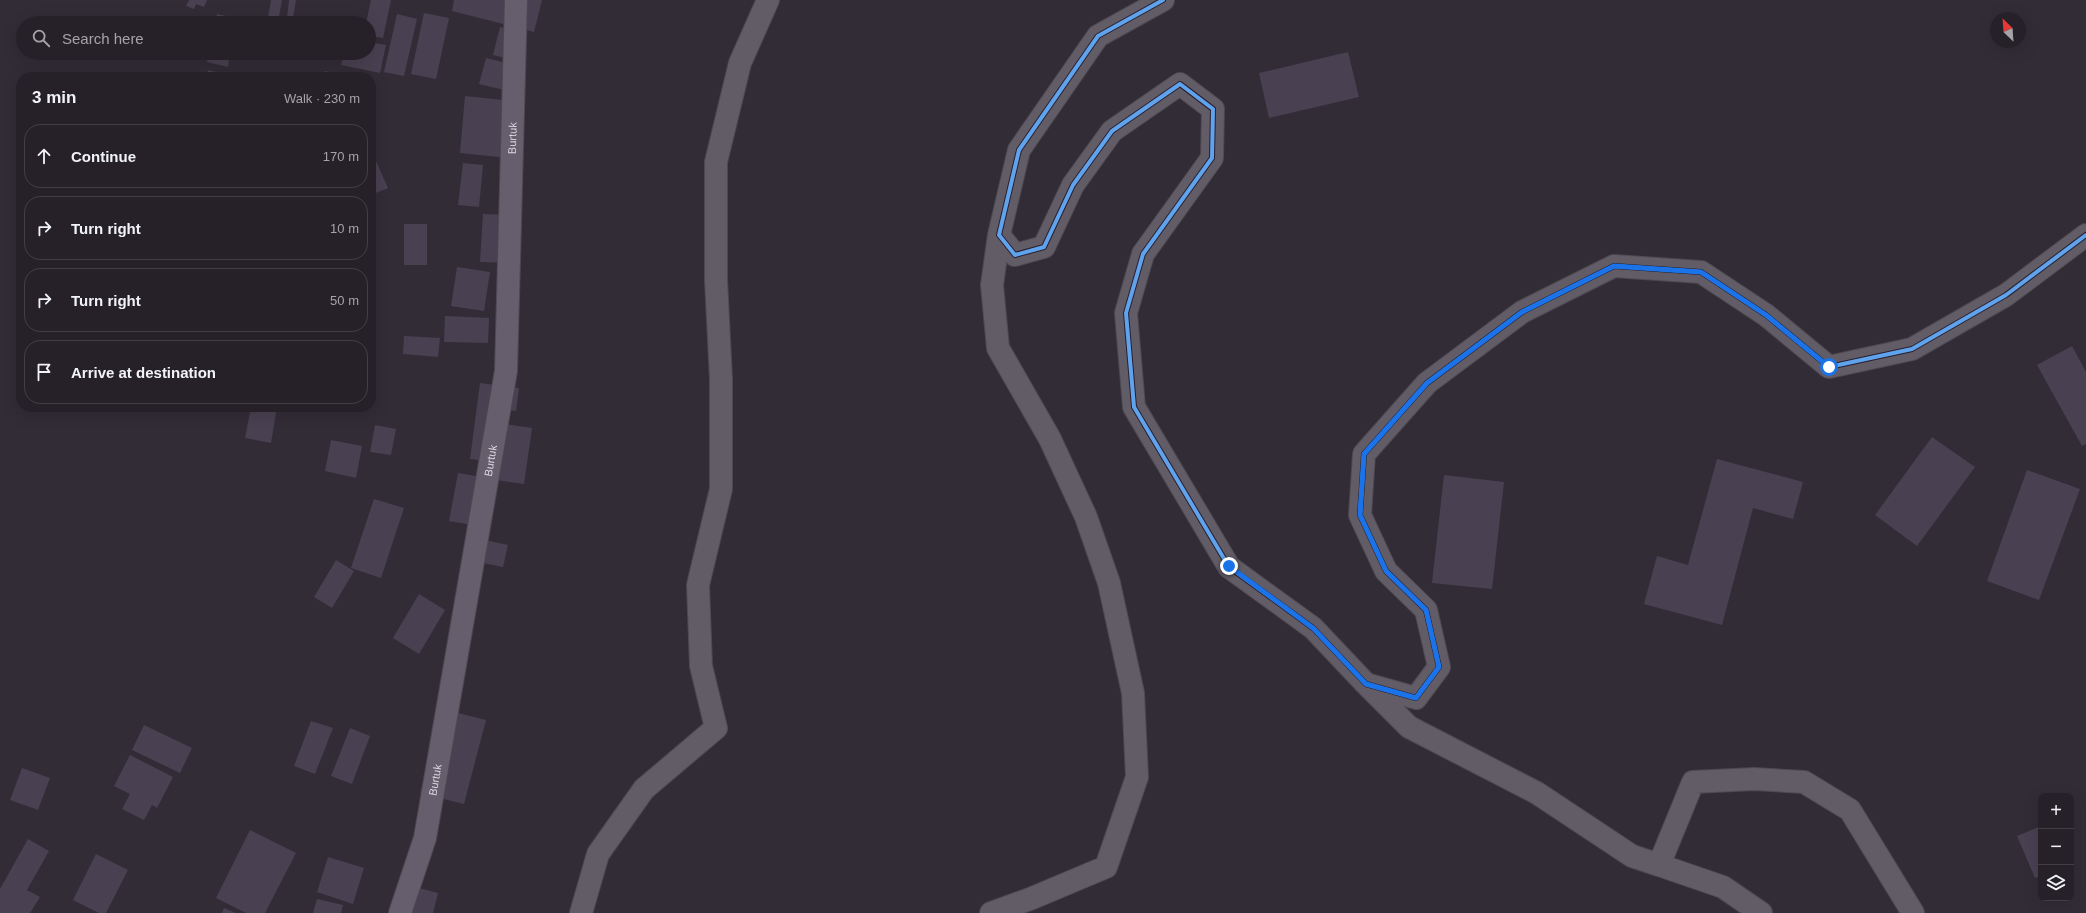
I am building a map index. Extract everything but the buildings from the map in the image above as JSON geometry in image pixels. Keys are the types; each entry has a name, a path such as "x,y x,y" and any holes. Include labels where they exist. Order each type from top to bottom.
{"main road":[{"name":"Burtuk","path":"400,913 425,838 506,371 516,0"}],"street":[{"path":"581,913 598,854 644,789 716,728 701,666 698,585 721,489 721,379 716,280 716,162 740,63 768,0"},
{"path":"990,913 1030,899 1106,867 1137,777 1133,693 1109,583 1086,517 1050,439 998,348 992,285 999,235 1019,150 1098,36 1163,0"},
{"path":"999,235 1015,255 1044,247 1073,185 1112,131 1180,84 1213,110 1212,158 1143,254 1126,313 1134,407 1229,566 1313,628 1409,727 1537,793 1632,856 1723,887 1761,913"},
{"path":"1366,684 1416,698 1439,667 1426,610 1386,571 1360,515 1364,454 1427,383 1522,312 1614,266 1701,272 1766,315 1829,367 1912,349 2006,295 2086,235"},
{"path":"1659,865 1693,782 1754,779 1804,782 1850,810 1913,913"}],"cycle path":[{"path":"1163,0 1098,36 1019,150 999,235 1015,255 1044,247 1073,185 1112,131 1180,84 1213,109 1212,158 1143,254 1126,313 1134,407 1229,567 1313,628 1366,684 1416,698 1439,667 1426,610 1386,571 1360,515 1364,454 1427,383 1522,312 1614,266 1701,272 1766,315 1829,367 1912,349 2006,295 2086,235"}],"route":[{"path":"1229,566 1313,628 1366,684 1416,698 1439,667 1426,610 1386,571 1360,515 1364,454 1427,383 1522,312 1614,266 1701,272 1766,315 1829,367"}]}
